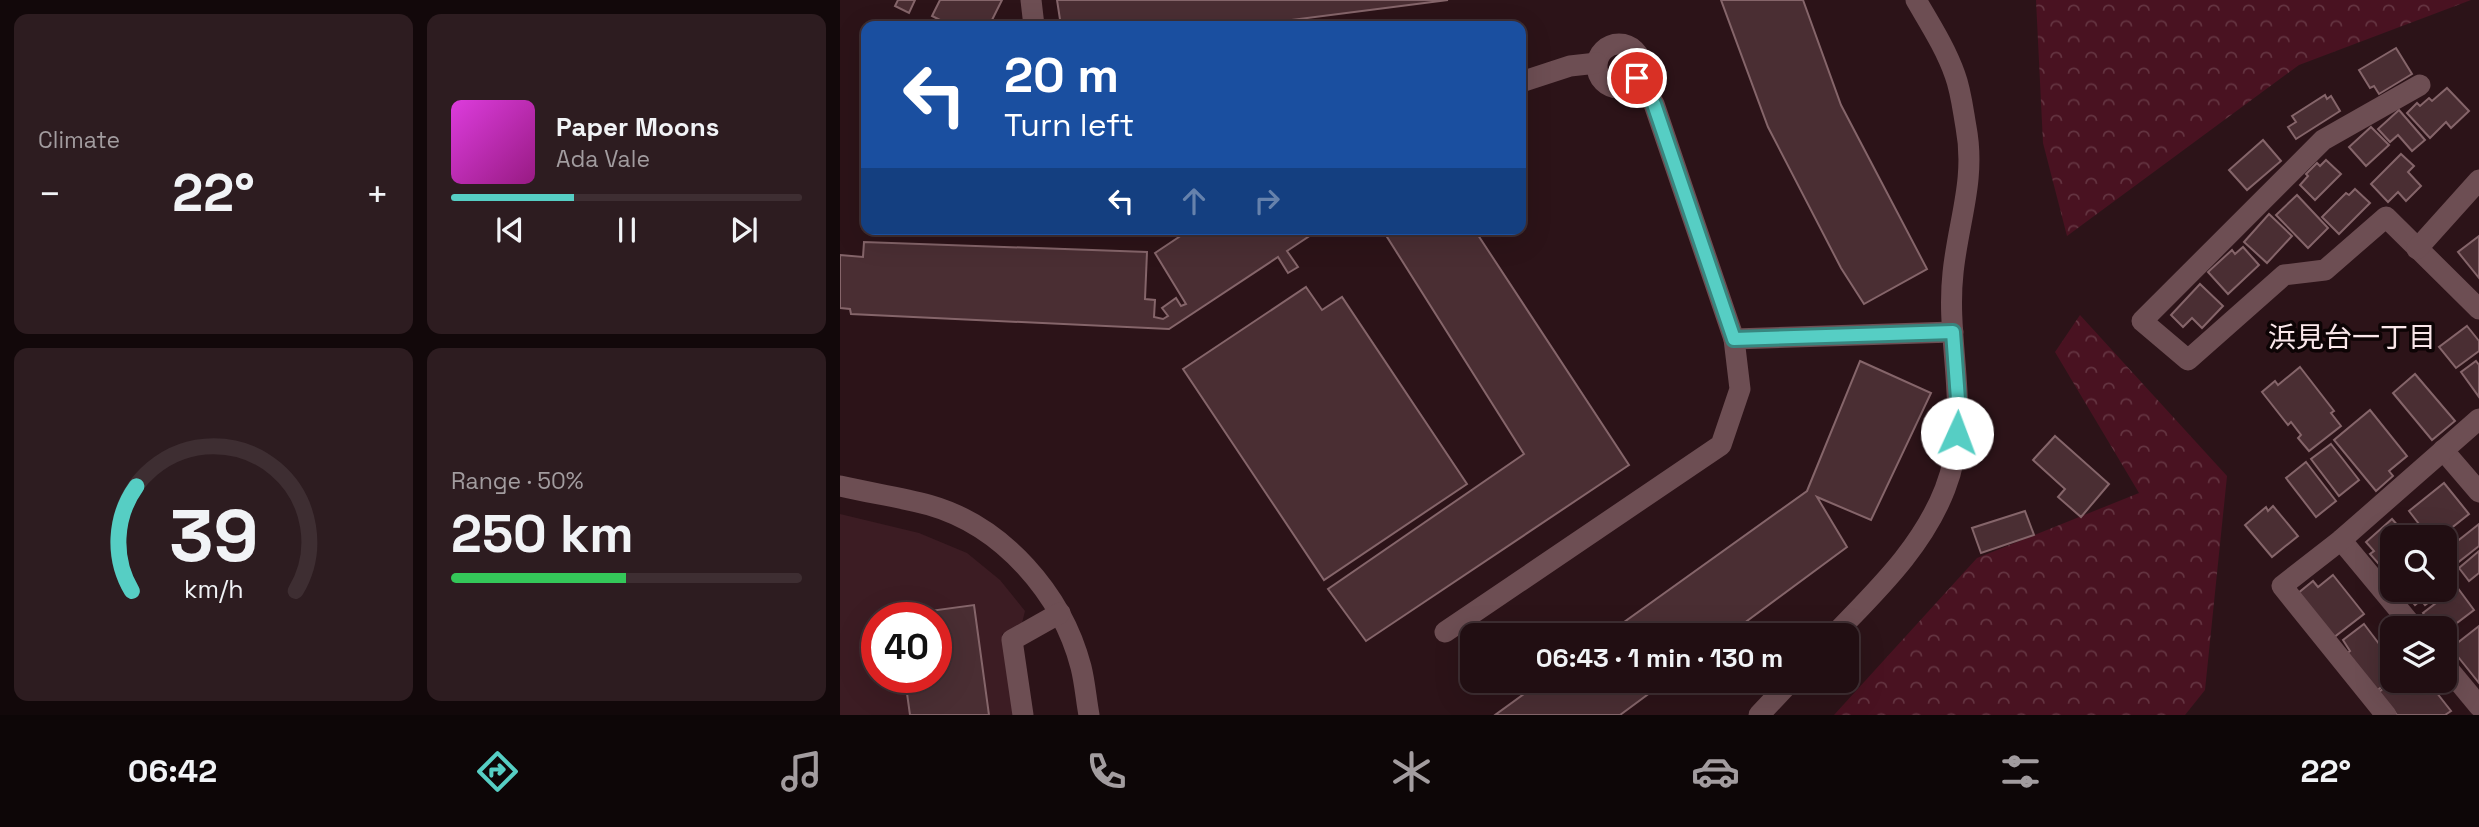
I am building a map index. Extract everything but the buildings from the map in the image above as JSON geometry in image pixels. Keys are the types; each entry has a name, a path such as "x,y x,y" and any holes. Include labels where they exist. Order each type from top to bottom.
{"street":[{"path":"1031,0 1033,21"},
{"path":"1846,623 1914,549 1931,521 1946,487 1955,452 1959,413 1952,275 1970,178 1967,130 1955,75 1916,0"},
{"path":"1624,44 1631,47 1639,59 1640,72 1637,78 1626,86 1612,86 1601,77 1597,63 1599,56 1609,46 1624,44"},
{"path":"1526,80 1570,66 1597,63"},
{"path":"1445,632 1721,445 1740,389 1734,339 1654,104 1637,78"},
{"path":"2420,85 2322,140 2141,321 2188,360 2284,275 2325,270 2386,217 2479,309"},
{"path":"2417,249 2479,180"},
{"path":"1734,339 1953,332"},
{"path":"2386,715 2282,586 2341,540 2479,419"},
{"path":"2443,450 2479,492"},
{"path":"840,486 931,506 970,522 1002,544 1034,575 1060,613 1081,668 1089,715"},
{"path":"2341,540 2404,616"},
{"path":"1023,715 1013,640 1060,613"},
{"path":"2457,679 2479,706"},
{"path":"1759,715 1780,693"}],"shaded area":[{"path":"840,514 919,533 967,553 1000,580 1025,611 1022,623 1002,634 1013,715 840,715"}],"green space":[{"path":"2036,0 2471,0 2299,65 2067,236 2043,143"},
{"path":"2080,315 2227,476 2205,690 2185,715 1834,715 1854,693 1859,693 1859,688 1977,558 2139,493 2055,352"}],"district":[{"name":"浜見台一丁目","path":"2352,337"}],"route":[{"path":"1637,78 1654,104 1734,339 1953,332 1959,413 1957,433"}]}
